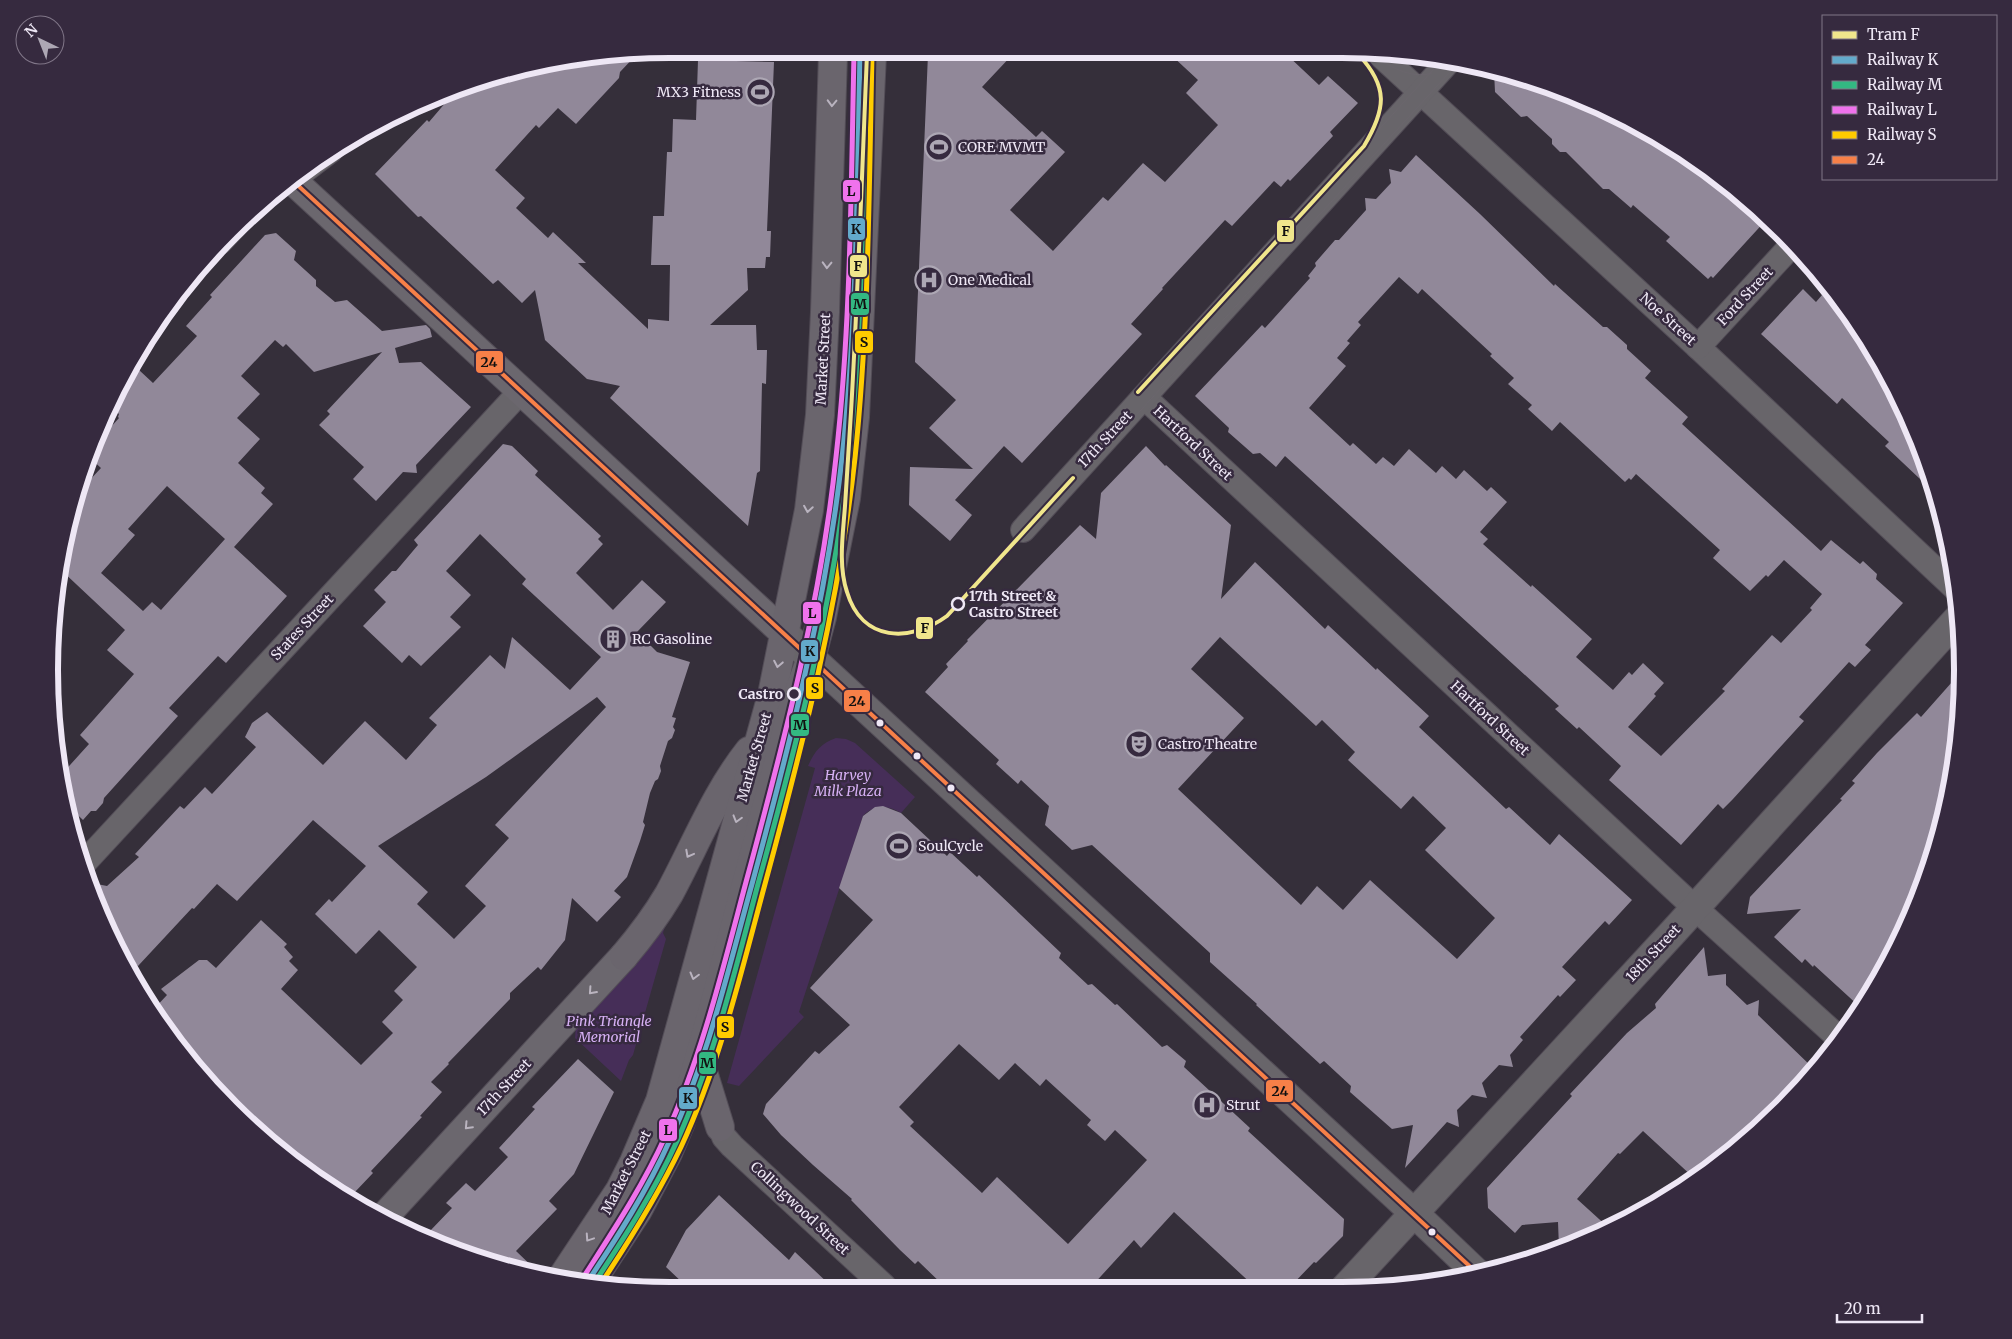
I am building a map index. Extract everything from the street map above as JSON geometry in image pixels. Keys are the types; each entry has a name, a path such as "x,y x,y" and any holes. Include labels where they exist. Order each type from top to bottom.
{"main road":[{"name":"Market Street","path":"566,1272 620,1190 638,1154 660,1101 772,695 808,510 820,415 833,58"},
{"name":"Market Street","path":"595,1277 622,1238 654,1182 680,1122 699,1059 791,714 811,658 822,618 846,498 855,417 872,58"},
{"path":"297,184 784,633"},
{"name":"17th Street","path":"388,1213 624,956 649,926 668,894 725,785 760,738"},
{"path":"699,1059 720,1127"}],"street":[{"name":"Noe Street","path":"1384,59 1698,347 1948,581"},
{"name":"17th Street","path":"1024,530 1444,66"},
{"name":"Ford Street","path":"1698,347 1788,250"},
{"name":"States Street","path":"88,859 521,391"},
{"name":"Hartford Street","path":"1144,397 1834,1034"},
{"name":"18th Street","path":"1351,1282 1695,908 1953,624"},
{"path":"784,633 1414,1213 1471,1268"},
{"name":"Collingwood Street","path":"720,1127 724,1137 732,1146 880,1282"}],"green space":[{"name":"Harvey Milk Plaza","path":"836,738 846,739 855,743 915,797 901,813 891,808 881,807 872,809 863,816 799,1012 804,1017 739,1086 727,1083 815,768 808,766 819,749"},
{"name":"Pink Triangle Memorial","path":"669,913 663,933 666,939 633,1055 629,1060 621,1081 575,1038 576,1024"}],"building":[{"path":"928,58 1009,58 982,87 1036,137 1042,131 1065,152 1010,210 1053,251 1103,197 1108,201 1143,163 1165,182 1218,125 1186,93 1198,80 1174,58 1290,58 1319,85 1328,76 1358,103 1330,132 1333,136 1290,181 1288,179 1281,187 1274,181 1232,226 1225,220 1131,324 1142,334 1022,463 1004,446 955,500 972,515 950,541 909,505 910,467 973,469 929,428 956,400 915,362"},
{"path":"632,59 620,72 619,78 576,124 558,108 539,128 536,125 495,170 525,198 516,208 548,238 553,232 586,263 578,263 648,329 648,319 669,321 670,265 651,265 653,216 664,216 667,152 672,152 673,119 696,120 698,60 774,62 767,231 771,231 770,257 766,257 765,268 747,268 748,290 710,325 756,325 757,350 767,350 766,384 762,383 760,471 757,473 748,526 610,398 620,386 587,379 545,340 535,290 522,303 498,280 493,284 421,216 418,217 375,174 427,120 429,122 449,99 511,78 550,69"},
{"path":"1494,76 1577,104 1613,121 1649,139 1683,161 1715,184 1762,224 1713,278 1711,276 1708,279 1666,241 1670,237 1633,205 1631,208 1609,189 1603,189 1566,152 1560,152 1552,144 1552,139 1527,116 1521,117 1495,92"},
{"path":"1416,155 1554,286 1555,284 1603,327 1607,327 1627,345 1627,349 1651,371 1645,378 1688,417 1682,424 1821,551 1831,540 1860,564 1863,561 1877,574 1876,579 1903,603 1865,645 1871,650 1855,667 1849,662 1799,717 1804,721 1733,799 1723,809 1718,804 1681,845 1609,780 1621,766 1579,727 1577,729 1555,709 1559,706 1285,456 1276,467 1260,453 1253,454 1228,432 1229,428 1195,396 1262,325 1265,328 1310,278 1308,276 1316,266 1315,263 1335,240 1339,240 1366,210 1365,198 1376,199 1391,183 1389,169 1401,172","holes":["1399,277 1418,294 1422,289 1492,354 1490,356 1514,378 1508,384 1532,405 1528,409 1552,431 1560,422 1625,482 1629,478 1631,480 1636,474 1720,550 1713,558 1750,591 1766,575 1768,577 1784,560 1822,594 1810,608 1812,610 1781,643 1772,635 1722,689 1725,691 1661,756 1628,727 1656,696 1654,694 1664,683 1643,663 1632,675 1629,672 1613,690 1576,657 1592,639 1483,544 1488,539 1480,532 1507,502 1491,487 1487,491 1464,470 1456,479 1442,466 1436,473 1409,449 1394,466 1383,457 1376,464 1353,443 1350,446 1309,408 1346,366 1337,358 1350,343 1347,341 1361,325 1358,322"]},
{"path":"276,233 296,251 294,260 316,280 316,286 335,302 347,300 382,331 426,325 430,329 432,337 395,348 399,363 421,362 471,407 416,465 417,473 403,472 376,501 353,479 364,467 319,425 330,414 327,411 382,352 314,372 286,344 283,347 275,340 241,376 260,394 237,418 260,439 238,463 265,488 261,493 273,504 234,547 287,596 226,663 218,656 169,708 178,716 104,798 103,803 96,811 91,811 83,820 74,812 66,769 89,744 80,735 134,674 107,650 125,630 65,574 78,511 87,483 101,468 94,462 104,434 119,418 119,414 115,411 131,379 139,370 153,383 197,336 186,326 212,297 210,295 265,235","holes":["167,486 225,539 161,610 152,602 143,611 101,573 135,535 128,529"]},
{"path":"1803,289 1816,302 1822,295 1837,310 1873,364 1908,435 1926,484 1885,446 1889,442 1842,398 1837,404 1761,334"},
{"path":"503,444 512,446 538,471 535,475 601,536 598,539 603,544 576,573 613,610 642,580 666,602 637,632 657,652 690,662 672,717 676,718 673,727 675,730 672,738 668,741 660,766 661,771 650,793 643,822 645,825 640,841 627,877 614,891 621,897 597,922 572,898 565,940 541,970 538,967 510,993 510,999 431,1082 442,1092 420,1116 422,1117 371,1171 373,1173 354,1193 352,1190 350,1192 329,1178 266,1130 209,1073 158,1005 167,995 161,989 199,960 207,960 216,968 261,920 287,944 284,947 293,957 289,961 298,970 281,989 361,1065 393,1033 382,1022 403,1000 394,991 417,967 379,930 356,954 315,914 329,899 332,902 366,866 313,820 237,901 217,884 138,966 132,963 104,904 97,884 107,886 139,857 135,854 180,806 184,809 205,787 212,794 256,747 245,737 252,723 267,712 323,765 365,721 406,760 437,725 429,718 490,655 505,669 512,637 570,690 601,657 522,584 526,579 480,534 446,571 471,595 450,617 461,627 421,666 409,655 402,663 363,626 386,602 374,590 392,571 396,571 418,545 414,540","holes":["597,697 606,707 495,825 509,838 465,886 486,906 454,939 417,904 428,892 378,846 486,777"]},
{"path":"1146,446 1165,466 1231,525 1221,599 1255,562 1325,629 1328,625 1429,716 1419,727 1506,809 1509,807 1550,845 1559,834 1632,900 1609,925 1605,921 1562,967 1576,980 1560,997 1558,995 1520,1037 1523,1040 1510,1055 1513,1067 1499,1065 1482,1083 1487,1098 1472,1095 1457,1110 1459,1127 1447,1122 1405,1168 1413,1125 1392,1129 1350,1092 1351,1086 1324,1061 1320,1064 1210,962 1210,953 1092,845 1072,850 1045,825 1049,806 1021,780 1018,784 996,764 999,760 925,692 948,667 946,664 967,640 1080,525 1096,539 1101,493","holes":["1220,637 1316,726 1322,720 1355,752 1348,760 1401,809 1413,796 1446,828 1425,850 1495,918 1457,959 1370,880 1343,910 1317,886 1301,905 1178,789 1244,718 1191,669"]},
{"path":"1954,680 1949,749 1943,789 1934,828 1908,904 1873,976 1856,1003 1814,965 1813,967 1805,959 1802,963 1774,937 1801,909 1747,914 1750,897 1842,800 1840,799 1855,783 1852,781 1877,753 1917,713 1921,717"},
{"path":"883,806 901,813 947,856 950,852 977,877 979,875 1061,953 1059,958 1088,985 1092,984 1115,1005 1117,1004 1162,1047 1167,1045 1186,1061 1184,1067 1250,1128 1248,1131 1344,1219 1343,1236 1295,1282 1250,1282 1174,1212 1141,1248 1134,1240 1096,1282 940,1282 918,1261 915,1264 852,1199 781,1135 763,1114 766,1104 815,1051 819,1054 850,1025 810,988 873,920 839,888 863,816 875,807","holes":["959,1044 999,1080 1015,1063 1040,1086 1046,1079 1091,1120 1087,1125 1105,1141 1115,1130 1147,1160 1068,1244 997,1177 982,1193 910,1126 914,1122 899,1107"]},
{"path":"1704,947 1708,976 1726,974 1726,985 1747,1005 1759,1000 1758,1015 1810,1065 1746,1130 1689,1174 1643,1131 1620,1154 1618,1153 1577,1199 1603,1223 1559,1242 1558,1222 1522,1225 1515,1233 1488,1208 1487,1188 1627,1033 1656,1008 1655,1004"},
{"path":"578,1059 614,1092 574,1174 549,1201 557,1209 516,1251 531,1266 473,1249 429,1232 452,1208 446,1203 466,1183 475,1191 508,1157 499,1148 535,1109 532,1107"},
{"path":"719,1195 789,1260 795,1252 827,1282 682,1282 666,1267 686,1230"}],"tram line":[{"name":"F","path":"867,58 858,278 842,549 844,582 854,608 864,621 875,629 889,633 918,631 933,625 947,616 1073,478"},
{"name":"F","path":"1138,392 1364,146 1377,121 1381,99 1375,77 1362,58"},
{"path":"1378,59 1408,73 1416,75 1432,73"},
{"path":"1364,146 1437,65"},
{"path":"1073,478 1130,422 1454,68"}],"rail line":[{"name":"L","path":"585,1275 626,1210 656,1156 690,1075 729,947 800,671 821,564 841,407 849,256 854,58"},
{"name":"K","path":"591,1276 652,1178 670,1140 695,1078 716,1014 780,779 817,620 827,566 842,458 851,357 856,256 860,58"},
{"name":"M","path":"598,1277 659,1178 690,1110 713,1047 786,779 812,673 834,566 854,408 862,256 866,58"},
{"name":"S","path":"605,1278 663,1182 681,1147 707,1083 729,1017 793,779 830,620 848,512 860,408 868,256 872,58"}],"transit line":[{"name":"24","path":"297,184 1471,1268"}],"place":[{"name":"MX3 Fitness","path":"760,92"},
{"name":"CORE MVMT","path":"939,147"},
{"name":"One Medical","path":"929,280"},
{"name":"17th Street & Castro Street","path":"958,604"},
{"name":"RC Gasoline","path":"613,639"},
{"name":"Castro","path":"794,694"},
{"name":"Castro Theatre","path":"1139,744"},
{"name":"SoulCycle","path":"899,846"},
{"name":"Strut","path":"1207,1105"}]}
